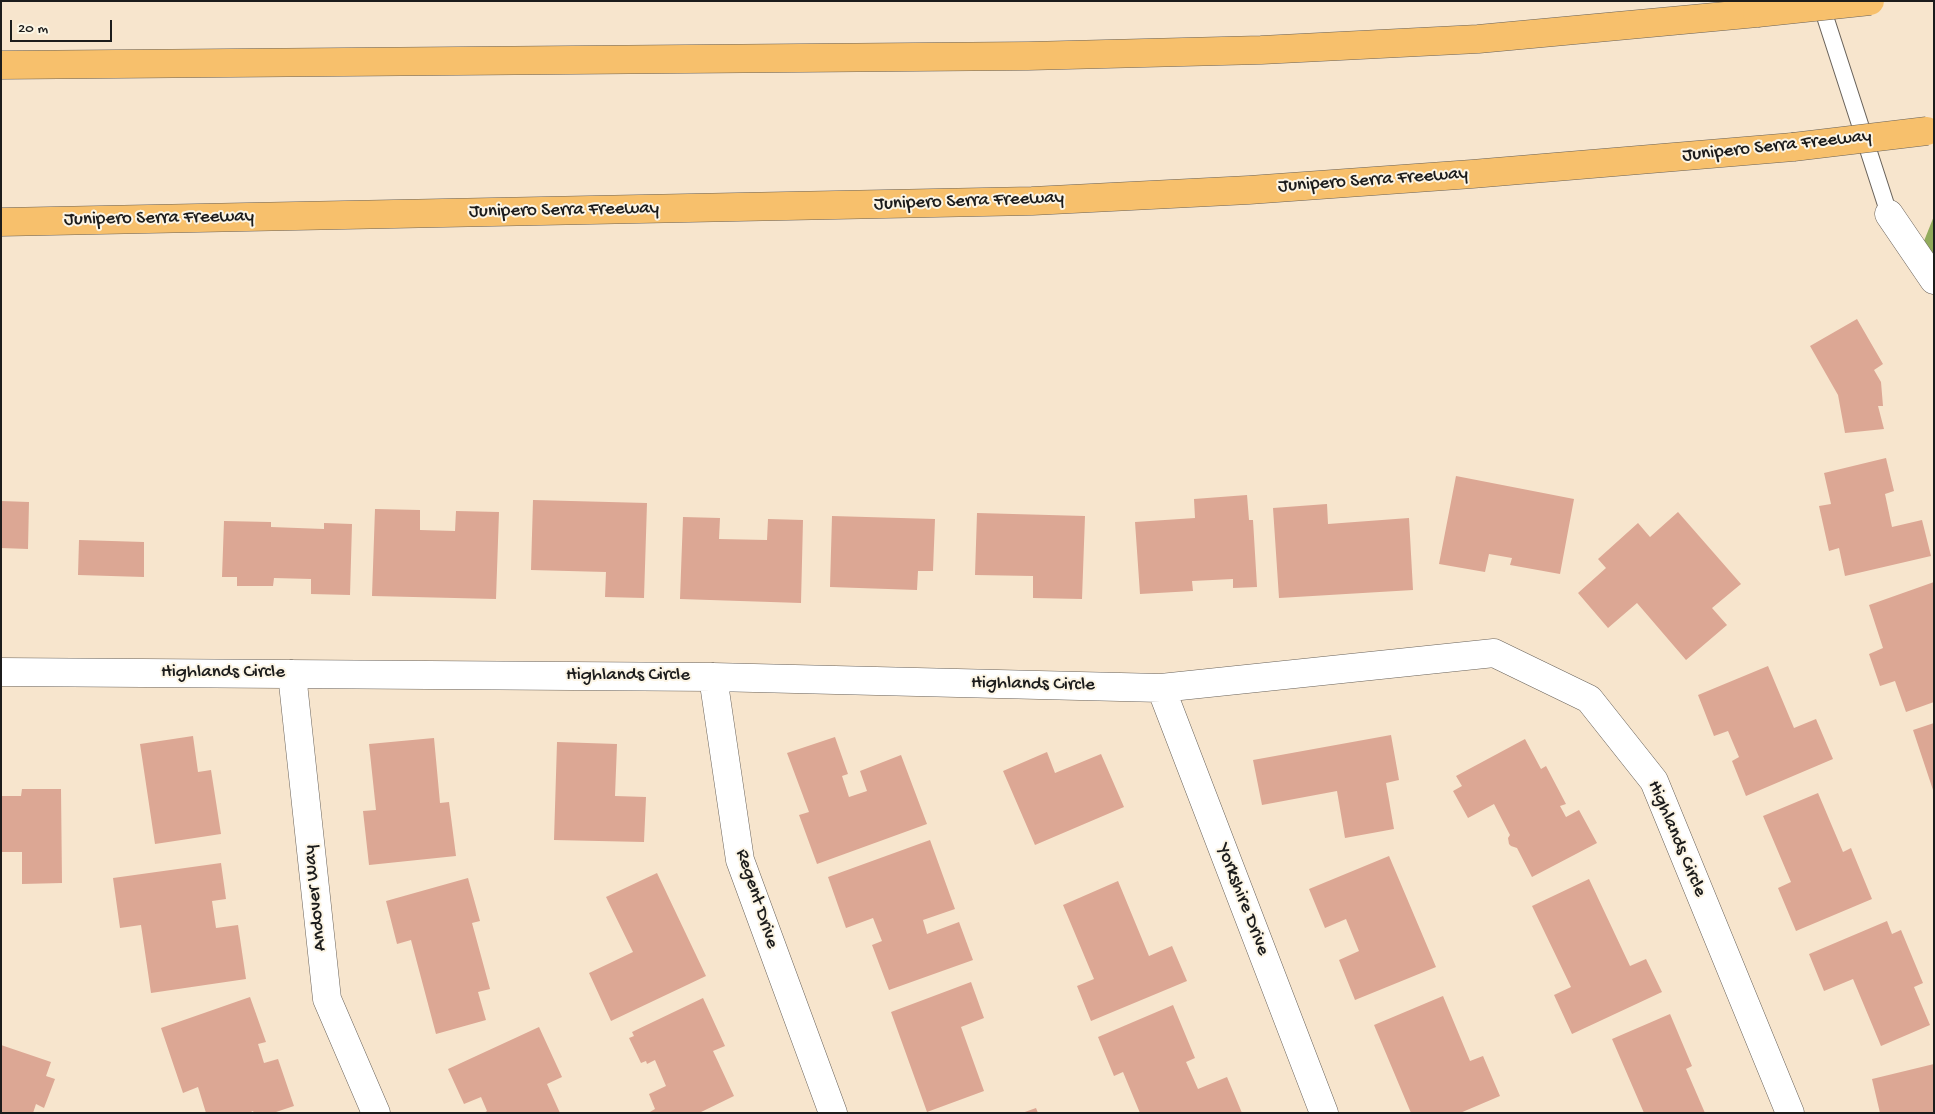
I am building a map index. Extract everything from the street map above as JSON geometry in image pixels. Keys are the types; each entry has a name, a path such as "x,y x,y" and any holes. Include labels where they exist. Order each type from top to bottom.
{"highway":[{"path":"1,64 1018,56 1261,50 1478,40 1870,1"},
{"name":"Junipero Serra Freeway","path":"1,222 1032,201 1288,187 1481,173 1793,147 1931,131"}],"street":[{"path":"1889,214 1934,280"},
{"name":"Highlands Circle","path":"1,672 712,677 1161,688 1494,653 1589,699 1654,781 1790,1113"},
{"name":"Andover Way","path":"292,674 327,999 376,1113"},
{"name":"Regent Drive","path":"712,677 740,860 833,1113"},
{"name":"Yorkshire Drive","path":"1161,688 1324,1113"}],"lane":[{"path":"1820,1 1889,214"}],"green space":[{"path":"1934,216 1934,255 1924,241"}],"building":[{"path":"1857,319 1883,364 1874,370 1881,382 1883,406 1878,406 1884,429 1845,433 1838,395 1810,346"},
{"path":"1886,458 1894,491 1885,494 1892,527 1922,520 1931,556 1845,576 1839,548 1829,551 1819,506 1831,504 1824,473"},
{"path":"1456,476 1574,499 1560,574 1510,565 1512,558 1489,554 1485,572 1439,564"},
{"path":"1247,495 1249,520 1253,520 1257,587 1233,588 1233,579 1192,581 1193,591 1140,594 1135,522 1195,518 1194,499"},
{"path":"533,500 647,503 644,598 605,597 606,572 531,570"},
{"path":"1,501 29,502 28,549 1,548"},
{"path":"1327,504 1328,524 1409,518 1413,590 1279,598 1273,508"},
{"path":"375,509 420,510 420,530 455,531 456,511 499,512 496,599 372,596"},
{"path":"1678,512 1741,584 1712,608 1727,625 1686,660 1637,603 1608,628 1578,593 1606,568 1598,559 1638,523 1650,537"},
{"path":"977,513 1085,516 1082,599 1033,598 1033,576 975,575"},
{"path":"832,516 935,519 933,571 918,571 917,590 830,587"},
{"path":"683,517 720,518 719,539 767,540 768,519 803,520 801,603 680,599"},
{"path":"224,521 271,522 271,527 324,529 324,523 352,524 350,595 311,594 311,579 274,578 273,586 237,586 237,577 222,577"},
{"path":"79,540 144,542 144,577 78,575"},
{"path":"1934,582 1934,702 1906,712 1895,681 1880,686 1869,654 1883,648 1869,605"},
{"path":"1768,666 1794,728 1816,719 1833,759 1746,796 1732,761 1739,757 1728,731 1714,736 1698,695"},
{"path":"1934,723 1934,790 1933,790 1913,730"},
{"path":"1391,735 1399,780 1386,783 1394,829 1345,838 1337,791 1262,805 1253,760"},
{"path":"193,736 198,772 211,770 221,834 155,844 140,744"},
{"path":"835,737 848,774 842,776 849,797 867,791 860,771 901,755 927,824 817,864 799,815 809,812 787,753"},
{"path":"434,738 440,803 449,802 456,856 369,865 363,811 376,810 369,744"},
{"path":"1525,739 1541,769 1546,766 1566,804 1560,806 1566,817 1579,810 1597,843 1532,877 1517,848 1509,844 1508,838 1510,835 1494,804 1468,818 1453,791 1462,786 1456,776"},
{"path":"557,742 617,744 615,796 646,797 644,842 554,840"},
{"path":"1047,752 1055,773 1101,754 1124,807 1035,845 1003,771"},
{"path":"22,789 61,789 62,883 22,884 22,852 1,852 1,796 21,796"},
{"path":"1818,793 1843,852 1851,848 1872,899 1796,931 1778,888 1791,882 1763,816"},
{"path":"930,840 955,909 923,920 927,934 959,922 973,960 889,990 872,945 882,941 873,918 846,928 828,877"},
{"path":"1389,856 1436,967 1355,1000 1339,960 1359,951 1346,919 1325,928 1309,889"},
{"path":"221,863 226,899 212,901 216,928 238,925 246,979 151,993 141,925 120,928 113,878"},
{"path":"657,873 706,976 611,1021 589,973 633,952 606,897"},
{"path":"468,878 480,921 472,923 490,989 478,992 486,1020 436,1034 411,940 397,944 386,901"},
{"path":"1589,879 1630,966 1646,959 1662,992 1572,1034 1554,995 1571,987 1532,906"},
{"path":"1118,881 1149,956 1172,946 1187,981 1091,1021 1077,986 1094,979 1063,905"},
{"path":"1887,921 1892,934 1901,930 1923,983 1914,987 1930,1025 1881,1046 1853,979 1824,991 1809,954"},
{"path":"971,982 984,1018 961,1027 984,1091 927,1112 891,1012"},
{"path":"1443,996 1470,1061 1483,1056 1500,1096 1460,1113 1411,1113 1374,1025"},
{"path":"250,997 266,1042 258,1044 264,1063 278,1059 294,1106 273,1113 254,1113 253,1111 249,1113 206,1113 198,1087 183,1093 161,1028"},
{"path":"703,998 725,1046 713,1051 734,1096 699,1113 648,1113 655,1109 649,1094 666,1086 655,1060 647,1064 646,1061 641,1063 629,1038 634,1036 632,1032"},
{"path":"1173,1005 1195,1058 1186,1062 1198,1089 1227,1077 1242,1113 1140,1113 1123,1072 1114,1076 1098,1037"},
{"path":"1670,1014 1692,1066 1686,1069 1705,1113 1644,1113 1612,1039"},
{"path":"539,1027 562,1077 547,1084 560,1113 484,1113 487,1111 481,1097 464,1104 448,1069"},
{"path":"1,1045 51,1062 46,1076 55,1079 44,1108 36,1104 33,1113 1,1113"},
{"path":"1934,1064 1934,1113 1880,1113 1872,1079"},
{"path":"1036,1108 1038,1113 1022,1113"}]}
